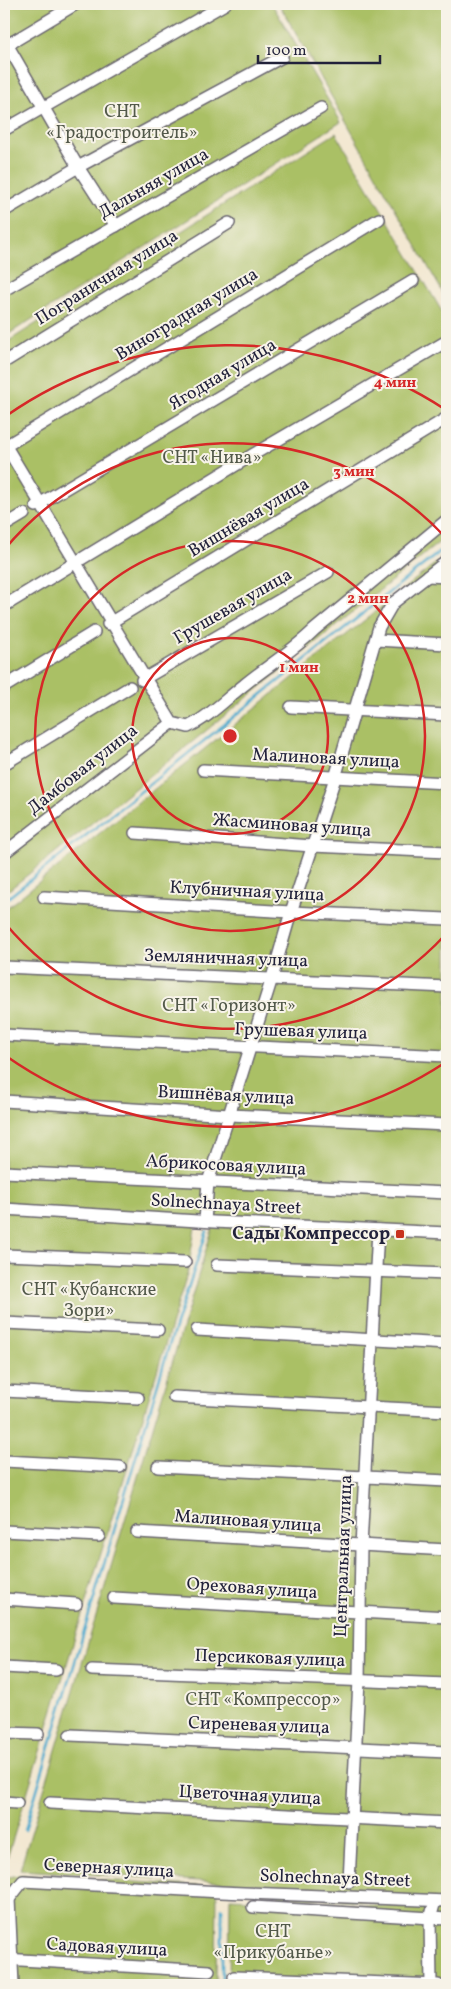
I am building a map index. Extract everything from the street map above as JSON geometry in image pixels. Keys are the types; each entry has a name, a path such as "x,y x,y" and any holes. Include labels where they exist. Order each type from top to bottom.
{"street":[{"path":"76,4 5,44 78,167 116,226"},
{"path":"4,130 225,4"},
{"path":"4,210 78,167 282,57"},
{"name":"Дальняя улица","path":"4,290 321,108"},
{"name":"Виноградная улица","path":"7,444 379,218"},
{"name":"Пограничная улица","path":"4,362 229,223"},
{"name":"Ягодная улица","path":"42,503 413,281"},
{"path":"4,606 262,450 446,342"},
{"name":"Вишнёвая улица","path":"113,621 447,418"},
{"path":"7,444 42,503 80,560 172,723 188,727 203,718 245,684 297,647 314,630 447,520"},
{"path":"4,526 24,514"},
{"path":"205,1221 208,1182 251,1048 291,912 335,778 379,628 393,603 447,561"},
{"name":"Грушевая улица","path":"147,677 328,572"},
{"path":"428,576 447,576"},
{"path":"4,686 94,632"},
{"path":"376,640 447,644"},
{"path":"4,764 130,687"},
{"path":"290,707 447,714"},
{"name":"Дамбовая улица","path":"4,853 172,723"},
{"name":"Малиновая улица","path":"203,770 447,783"},
{"name":"Жасминовая улица","path":"136,833 312,846 447,852"},
{"name":"Клубничная улица","path":"44,897 291,912 447,919"},
{"name":"Земляничная улица","path":"4,967 447,986"},
{"name":"Грушевая улица","path":"4,1035 447,1056"},
{"name":"Вишнёвая улица","path":"4,1101 230,1115 447,1125"},
{"name":"Абрикосовая улица","path":"4,1172 447,1193"},
{"name":"Solnechnaya Street","path":"4,1210 447,1233"},
{"name":"Центральная улица","path":"349,1882 359,1680 359,1613 364,1477 378,1230"},
{"path":"4,1255 184,1262"},
{"path":"217,1265 447,1274"},
{"path":"4,1323 158,1330"},
{"path":"197,1330 447,1344"},
{"path":"4,1391 138,1398"},
{"path":"174,1397 447,1411"},
{"path":"4,1461 120,1467"},
{"path":"158,1467 447,1481"},
{"path":"4,1531 99,1536"},
{"name":"Малиновая улица","path":"137,1532 447,1550"},
{"name":"Ореховая улица","path":"114,1598 447,1617"},
{"path":"4,1599 76,1604"},
{"path":"4,1666 56,1670"},
{"name":"Персиковая улица","path":"92,1670 447,1684"},
{"path":"4,1733 38,1734"},
{"name":"Сиреневая улица","path":"70,1735 447,1752"},
{"path":"4,1802 18,1803"},
{"name":"Цветочная улица","path":"50,1803 447,1823"},
{"name":"Северная улица","path":"6,1899 23,1881 221,1892"},
{"name":"Solnechnaya Street","path":"221,1892 447,1901"},
{"path":"6,1899 8,1959 13,1985"},
{"path":"431,1985 430,1919 435,1901"},
{"path":"253,1907 447,1919"},
{"name":"Садовая улица","path":"8,1959 209,1971"},
{"path":"234,1977 438,1985"}],"green space":[{"name":"СНТ «Градостроитель»","path":"4,4 272,4 341,122 4,337"},
{"path":"279,4 447,4 447,300"},
{"name":"СНТ «Нива»","path":"336,133 447,320 447,536 4,894 4,344"},
{"path":"447,554 447,1905 280,1897 266,1885 20,1870 214,1223 196,1221 188,1271 4,1868 4,910"},
{"path":"19,1875 217,1887 216,1985 4,1985 4,1878"},
{"name":"СНТ «Прикубанье»","path":"230,1898 447,1909 447,1985 229,1985"}],"waterway":[{"path":"4,901 447,546"},
{"path":"25,1830 169,1346 207,1231"},
{"path":"222,1908 222,1985"}],"place":[{"name":"Сады Компрессор","path":"400,1234"}],"park label":[{"name":"СНТ «Горизонт»","path":"229,1006"},
{"name":"СНТ «Кубанские Зори»","path":"89,1300"},
{"name":"СНТ «Компрессор»","path":"263,1700"}]}
